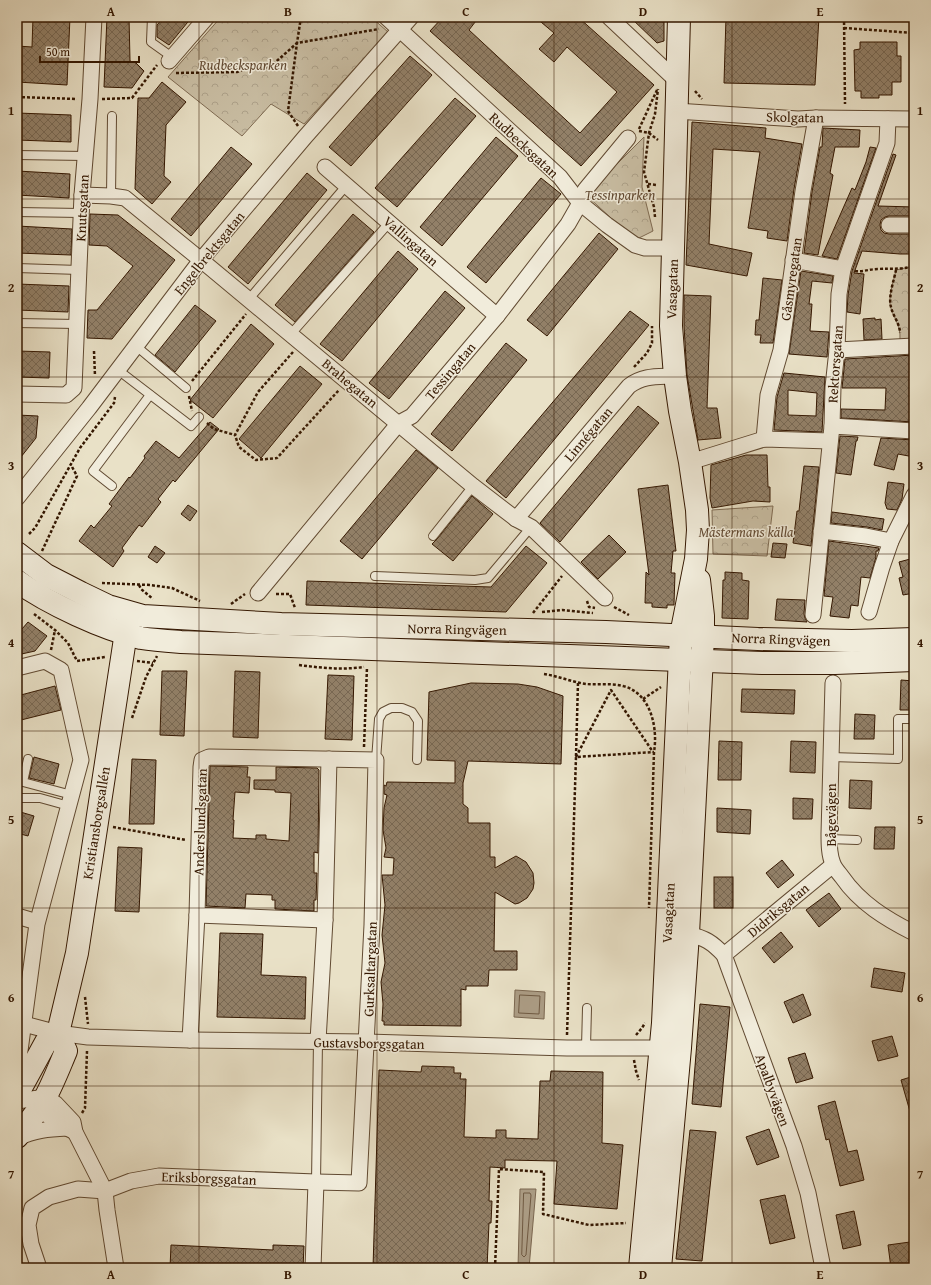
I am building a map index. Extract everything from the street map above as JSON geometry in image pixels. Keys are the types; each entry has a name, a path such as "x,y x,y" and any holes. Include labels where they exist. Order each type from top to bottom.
{"street":[{"name":"Knutsgatan","path":"17,394 66,395 74,388 81,213 92,68 94,17"},
{"path":"171,59 207,17"},
{"name":"Rudbecksgatan","path":"386,17 560,177 580,202 607,225 635,245 645,248 673,248"},
{"name":"Engelbrektsgatan","path":"17,498 118,370 201,260 305,137 411,17"},
{"path":"609,17 676,80"},
{"name":"Vasagatan","path":"660,1268 670,1048 663,1023 679,659 681,635 696,559 698,530 697,510 690,462 675,376 670,326 679,17"},
{"name":"Skolgatan","path":"676,111 798,119 914,119"},
{"name":"Gåsmyregatan","path":"764,439 768,395 781,350 803,191 816,118"},
{"name":"Rektorsgatan","path":"813,615 832,426 839,294 843,268 887,143 888,119"},
{"name":"Tessingatan","path":"258,593 399,424 412,416 497,316 568,224 585,190 628,138"},
{"name":"Vallingatan","path":"324,167 497,316"},
{"name":"Brahegatan","path":"82,195 125,198 473,486 516,519 532,526 605,598"},
{"path":"889,224 914,225"},
{"path":"793,260 843,268"},
{"path":"837,350 909,347"},
{"name":"Linnégatan","path":"516,519 629,386 638,380 647,377 675,376"},
{"path":"832,426 914,431"},
{"path":"690,462 764,439 830,441"},
{"path":"869,612 891,541 914,495"},
{"path":"821,531 866,536 891,541"},
{"name":"Norra Ringvägen","path":"17,553 46,574 108,606 128,622 142,638 181,642 762,663 835,663 914,660"},
{"name":"Vasagatan","path":"640,1268 670,1048 688,934 703,636 703,616 696,559"},
{"name":"Norra Ringvägen","path":"17,581 61,607 99,624 128,622 143,616 280,624 852,641 914,638"},
{"name":"Kristiansborgsallén","path":"17,1138 27,1094 46,1042 58,1033 77,953 128,622"},
{"name":"Kristiansborgsallén","path":"17,668 45,661 61,670 81,760 37,922 24,1024 27,1094"},
{"name":"Bågevägen","path":"833,683 829,839 833,865 858,896 884,917 914,933"},
{"name":"Anderslundsgatan","path":"190,1040 202,760 209,757 369,760"},
{"path":"318,1042 325,920 330,760"},
{"name":"Gurksaltargatan","path":"316,1182 359,1183 374,859 369,760"},
{"name":"Didriksgatan","path":"724,955 833,865"},
{"path":"196,915 325,920"},
{"path":"17,916 37,922"},
{"name":"Apalbyvägen","path":"688,934 701,937 714,944 724,955 794,1146 808,1193 823,1268"},
{"path":"24,1024 58,1033"},
{"name":"Gustavsborgsgatan","path":"58,1033 88,1031 190,1040 366,1042 567,1048 670,1048"},
{"path":"27,1094 72,1127 105,1191 116,1268"},
{"path":"17,1138 40,1130 72,1127"},
{"name":"Eriksborgsgatan","path":"105,1191 132,1181 159,1176 316,1182"},
{"path":"313,1268 316,1182"},
{"path":"39,1268 31,1244 28,1225 32,1208 49,1197 78,1189 105,1191"}],"lane":[{"path":"152,17 150,42 171,59"},
{"path":"111,196 112,116"},
{"path":"17,155 85,156"},
{"path":"251,302 346,186"},
{"path":"17,212 81,213"},
{"path":"296,338 389,223"},
{"path":"17,268 79,270"},
{"path":"17,323 77,324"},
{"path":"136,346 186,388"},
{"path":"118,370 191,426 199,417"},
{"path":"112,486 93,471 150,395"},
{"path":"432,536 473,486"},
{"path":"375,576 475,580 488,578 532,526"},
{"path":"369,760 379,719 383,712 390,708 402,708 412,712 418,721 417,760"},
{"path":"831,757 898,759 898,719 912,719 914,721"},
{"path":"28,759 23,782 70,800"},
{"path":"17,798 70,800"},
{"path":"829,839 858,840"},
{"path":"586,1047 587,1008"},
{"path":"316,1182 318,1042"}],"path":[{"path":"301,17 288,111 305,137"},
{"path":"844,17 845,106"},
{"path":"844,28 914,33"},
{"path":"171,59 175,73 237,72 257,65 269,68 297,43 375,29 400,30"},
{"path":"655,219 654,207 644,172 649,133 655,114 659,88 638,130 649,133 658,140"},
{"path":"648,184 657,185"},
{"path":"843,268 864,272 877,269 896,270 914,266"},
{"path":"896,270 890,306 899,325 900,340 909,347"},
{"path":"235,435 214,429 199,417 193,411 186,388 251,302"},
{"path":"652,319 652,342"},
{"path":"296,338 258,392 235,435 238,448 256,460 277,458 348,381"},
{"path":"94,351 96,383"},
{"path":"29,534 35,528 80,448 114,403"},
{"path":"41,553 77,476 71,464"},
{"path":"533,614 566,572"},
{"path":"99,582 172,588 191,598"},
{"path":"139,585 149,597 155,600"},
{"path":"229,606 244,594 258,593 290,594 295,608"},
{"path":"605,598 615,609 632,617"},
{"path":"30,611 55,630 68,643 77,661 105,657 153,663 157,657"},
{"path":"366,667 369,760"},
{"path":"567,1048 578,682"},
{"path":"576,757 611,690 654,752"},
{"path":"643,698 649,708 654,725 655,737 649,910"},
{"path":"576,757 654,752"},
{"path":"112,827 198,842"},
{"path":"640,1085 636,1071 635,1047 636,1035 645,1025 645,1018"},
{"path":"72,1127 85,1108 88,1031"},
{"path":"495,1268 499,1169 544,1172 543,1214 589,1225 626,1223 626,1215"}],"green space":[{"name":"Rudbecksparken","path":"221,17 371,17 388,32 304,124 271,104 242,136 168,77"},
{"name":"Tessinparken","path":"644,137 642,187 653,231 635,240 586,195"},
{"path":"914,266 914,346 900,340 898,325 891,309 890,300 896,270"},
{"name":"Mästermans källa","path":"773,506 767,556 713,554 712,510"}],"water":[{"path":"515,990 545,992 544,1019 514,1017"},
{"path":"520,1189 536,1189 529,1268 518,1268"}],"building":[{"path":"33,17 70,17 67,85 17,82 17,46 32,47"},
{"path":"107,17 129,17 130,61 136,63 144,71 132,88 104,87"},
{"path":"164,17 192,17 169,45 157,37 157,25"},
{"path":"443,17 479,17 469,30 580,133 617,92 567,47 554,62 539,49 554,33 535,17 578,17 654,85 581,166 430,31"},
{"path":"630,17 664,17 664,41 657,43"},
{"path":"726,17 819,17 815,85 724,83"},
{"path":"860,42 897,42 897,56 901,56 901,82 892,82 892,95 879,95 879,98 861,98 861,91 855,91 854,50 860,49"},
{"path":"410,56 432,75 351,166 329,147"},
{"path":"162,82 186,102 166,125 164,176 171,182 152,204 135,189 138,98 149,98"},
{"path":"455,98 476,116 397,207 375,188"},
{"path":"17,113 71,115 71,142 17,140"},
{"path":"692,122 766,128 765,138 802,144 787,241 767,238 768,231 748,228 760,152 713,149 709,244 752,253 747,276 686,265"},
{"path":"823,128 860,130 859,147 835,147 830,173 833,175 818,255 804,253 812,192 820,147 822,147"},
{"path":"496,137 518,156 442,246 420,227"},
{"path":"231,147 252,164 191,236 171,219"},
{"path":"870,147 876,148 837,259 822,256 852,188 855,190"},
{"path":"893,154 896,155 878,206 914,207 914,216 885,217 881,220 881,230 884,233 889,234 914,234 914,254 862,251 854,273 864,274 860,314 847,312 852,271"},
{"path":"17,171 70,174 69,198 17,195"},
{"path":"307,173 327,190 248,284 228,267"},
{"path":"541,178 561,194 486,283 467,267"},
{"path":"90,214 118,215 175,260 112,339 87,338 88,310 97,310 133,266 107,246 89,245"},
{"path":"353,214 374,232 295,322 275,305"},
{"path":"17,226 72,229 71,255 17,253"},
{"path":"599,233 618,249 547,336 527,320"},
{"path":"398,251 418,269 342,361 320,344"},
{"path":"801,271 833,276 832,283 812,281 809,304 812,304 810,331 829,332 827,357 789,354"},
{"path":"763,278 782,280 773,343 760,343 761,335 755,335 756,320 759,320"},
{"path":"17,284 69,286 68,312 17,310"},
{"path":"445,291 465,308 389,399 369,383"},
{"path":"684,295 711,296 707,408 717,408 721,438 698,440 687,375"},
{"path":"195,305 216,321 175,372 155,355"},
{"path":"630,311 649,325 506,498 486,481"},
{"path":"875,318 875,320 881,319 882,339 864,340 863,319"},
{"path":"251,324 274,344 213,418 190,400"},
{"path":"506,343 527,360 452,451 431,434"},
{"path":"17,351 50,352 49,378 17,377"},
{"path":"914,355 914,422 841,418 841,409 885,410 886,388 842,388 845,359"},
{"path":"300,366 322,384 261,458 239,439"},
{"path":"784,373 825,377 822,432 774,430 777,397","holes":["788,390 817,393 816,416 788,415"]},
{"path":"638,406 659,423 560,542 540,523"},
{"path":"17,415 38,416 36,438 17,462"},
{"path":"210,422 219,429 175,482 173,480 158,499 161,502 142,527 139,525 122,548 124,551 113,567 79,541 91,525 94,528 112,506 109,504 145,458 144,456 156,441 179,458"},
{"path":"840,436 858,437 856,441 851,475 836,473"},
{"path":"881,438 914,440 914,457 898,454 894,470 874,465"},
{"path":"416,450 438,468 362,559 340,541"},
{"path":"746,455 767,455 770,502 753,501 712,508 710,498 711,465"},
{"path":"804,466 819,467 811,546 793,543 797,511 799,511"},
{"path":"888,482 904,484 902,499 897,510 887,509 885,503"},
{"path":"668,485 676,551 673,551 671,573 675,573 674,605 667,605 667,608 652,607 652,603 645,603 646,572 649,575 638,489"},
{"path":"472,496 493,514 453,561 432,544"},
{"path":"188,505 197,511 190,521 181,514"},
{"path":"832,512 884,519 882,530 831,523"},
{"path":"609,535 626,552 598,579 581,562"},
{"path":"829,541 879,548 878,551 876,551 876,557 870,578 861,577 858,606 851,605 849,618 830,616 833,597 824,596"},
{"path":"773,543 787,544 785,558 771,557"},
{"path":"155,546 165,553 157,563 148,557"},
{"path":"526,546 547,563 506,612 306,605 307,581 491,587"},
{"path":"914,558 914,593 903,595 899,578 903,577 899,562"},
{"path":"725,572 742,573 742,580 749,581 748,619 722,618 723,580 725,580"},
{"path":"777,599 805,600 804,614 807,622 775,620"},
{"path":"28,622 47,636 35,651 17,655 17,630 22,629"},
{"path":"162,671 187,671 184,736 160,735"},
{"path":"235,671 260,672 258,738 233,737"},
{"path":"328,675 354,676 352,740 325,739"},
{"path":"901,680 914,681 914,710 900,710"},
{"path":"471,683 518,684 537,687 563,696 561,764 468,761 463,783 463,804 468,808 468,823 490,823 490,857 495,857 495,868 516,856 526,862 533,873 533,889 527,898 519,903 515,904 495,892 494,951 517,951 517,970 489,970 488,986 466,986 466,990 461,989 461,1026 384,1025 384,1021 382,1021 383,1004 381,982 385,963 382,935 385,905 382,875 393,875 394,858 384,857 386,848 383,830 384,808 387,795 384,794 384,785 386,786 387,782 455,783 455,761 427,760 429,692"},
{"path":"55,686 61,710 17,721 17,696"},
{"path":"742,689 795,690 794,714 741,712"},
{"path":"855,714 875,715 874,739 854,739"},
{"path":"719,741 742,742 741,780 718,780"},
{"path":"791,741 816,742 815,773 790,772"},
{"path":"34,757 59,764 54,784 29,778"},
{"path":"132,759 156,760 154,824 129,824"},
{"path":"210,766 248,767 247,777 250,777 249,793 235,792 233,838 256,839 256,835 266,835 266,839 289,841 291,793 275,792 275,790 254,789 254,780 276,780 276,767 317,768 319,770 318,853 314,852 314,873 317,873 314,911 275,909 275,900 272,900 272,895 246,894 245,908 206,906"},
{"path":"850,780 872,781 871,809 849,808"},
{"path":"793,798 813,799 812,819 793,819"},
{"path":"717,808 751,810 750,834 717,832"},
{"path":"17,811 34,816 28,836 17,833"},
{"path":"875,827 895,827 894,849 874,849"},
{"path":"118,847 142,848 139,912 115,911"},
{"path":"782,860 794,875 778,888 766,873"},
{"path":"714,877 733,877 733,908 714,908"},
{"path":"829,893 841,909 819,927 806,910"},
{"path":"781,932 793,947 774,963 762,948"},
{"path":"220,933 263,934 261,975 306,977 305,1019 217,1017"},
{"path":"874,968 905,973 902,992 871,987"},
{"path":"803,994 811,1015 793,1023 784,1002"},
{"path":"700,1004 730,1007 721,1107 692,1104"},
{"path":"892,1036 898,1056 878,1061 872,1041"},
{"path":"805,1053 813,1078 796,1083 788,1058"},
{"path":"422,1066 454,1067 454,1073 461,1073 460,1079 466,1079 464,1137 496,1138 496,1130 506,1130 506,1138 538,1139 540,1081 550,1081 551,1071 603,1072 602,1143 623,1145 617,1209 554,1204 557,1161 505,1160 505,1168 490,1167 489,1201 492,1201 491,1223 489,1223 487,1268 373,1268 379,1070 421,1072"},
{"path":"914,1076 914,1115 911,1115 901,1080"},
{"path":"835,1101 848,1152 857,1150 864,1180 840,1186 829,1139 826,1140 818,1106"},
{"path":"769,1129 779,1157 757,1165 746,1137"},
{"path":"690,1130 716,1132 702,1261 676,1259"},
{"path":"785,1195 795,1238 770,1244 760,1200"},
{"path":"854,1211 861,1245 843,1249 836,1215"},
{"path":"910,1242 914,1268 891,1268 888,1245"},
{"path":"171,1245 273,1250 273,1245 304,1246 303,1268 170,1268"}]}
